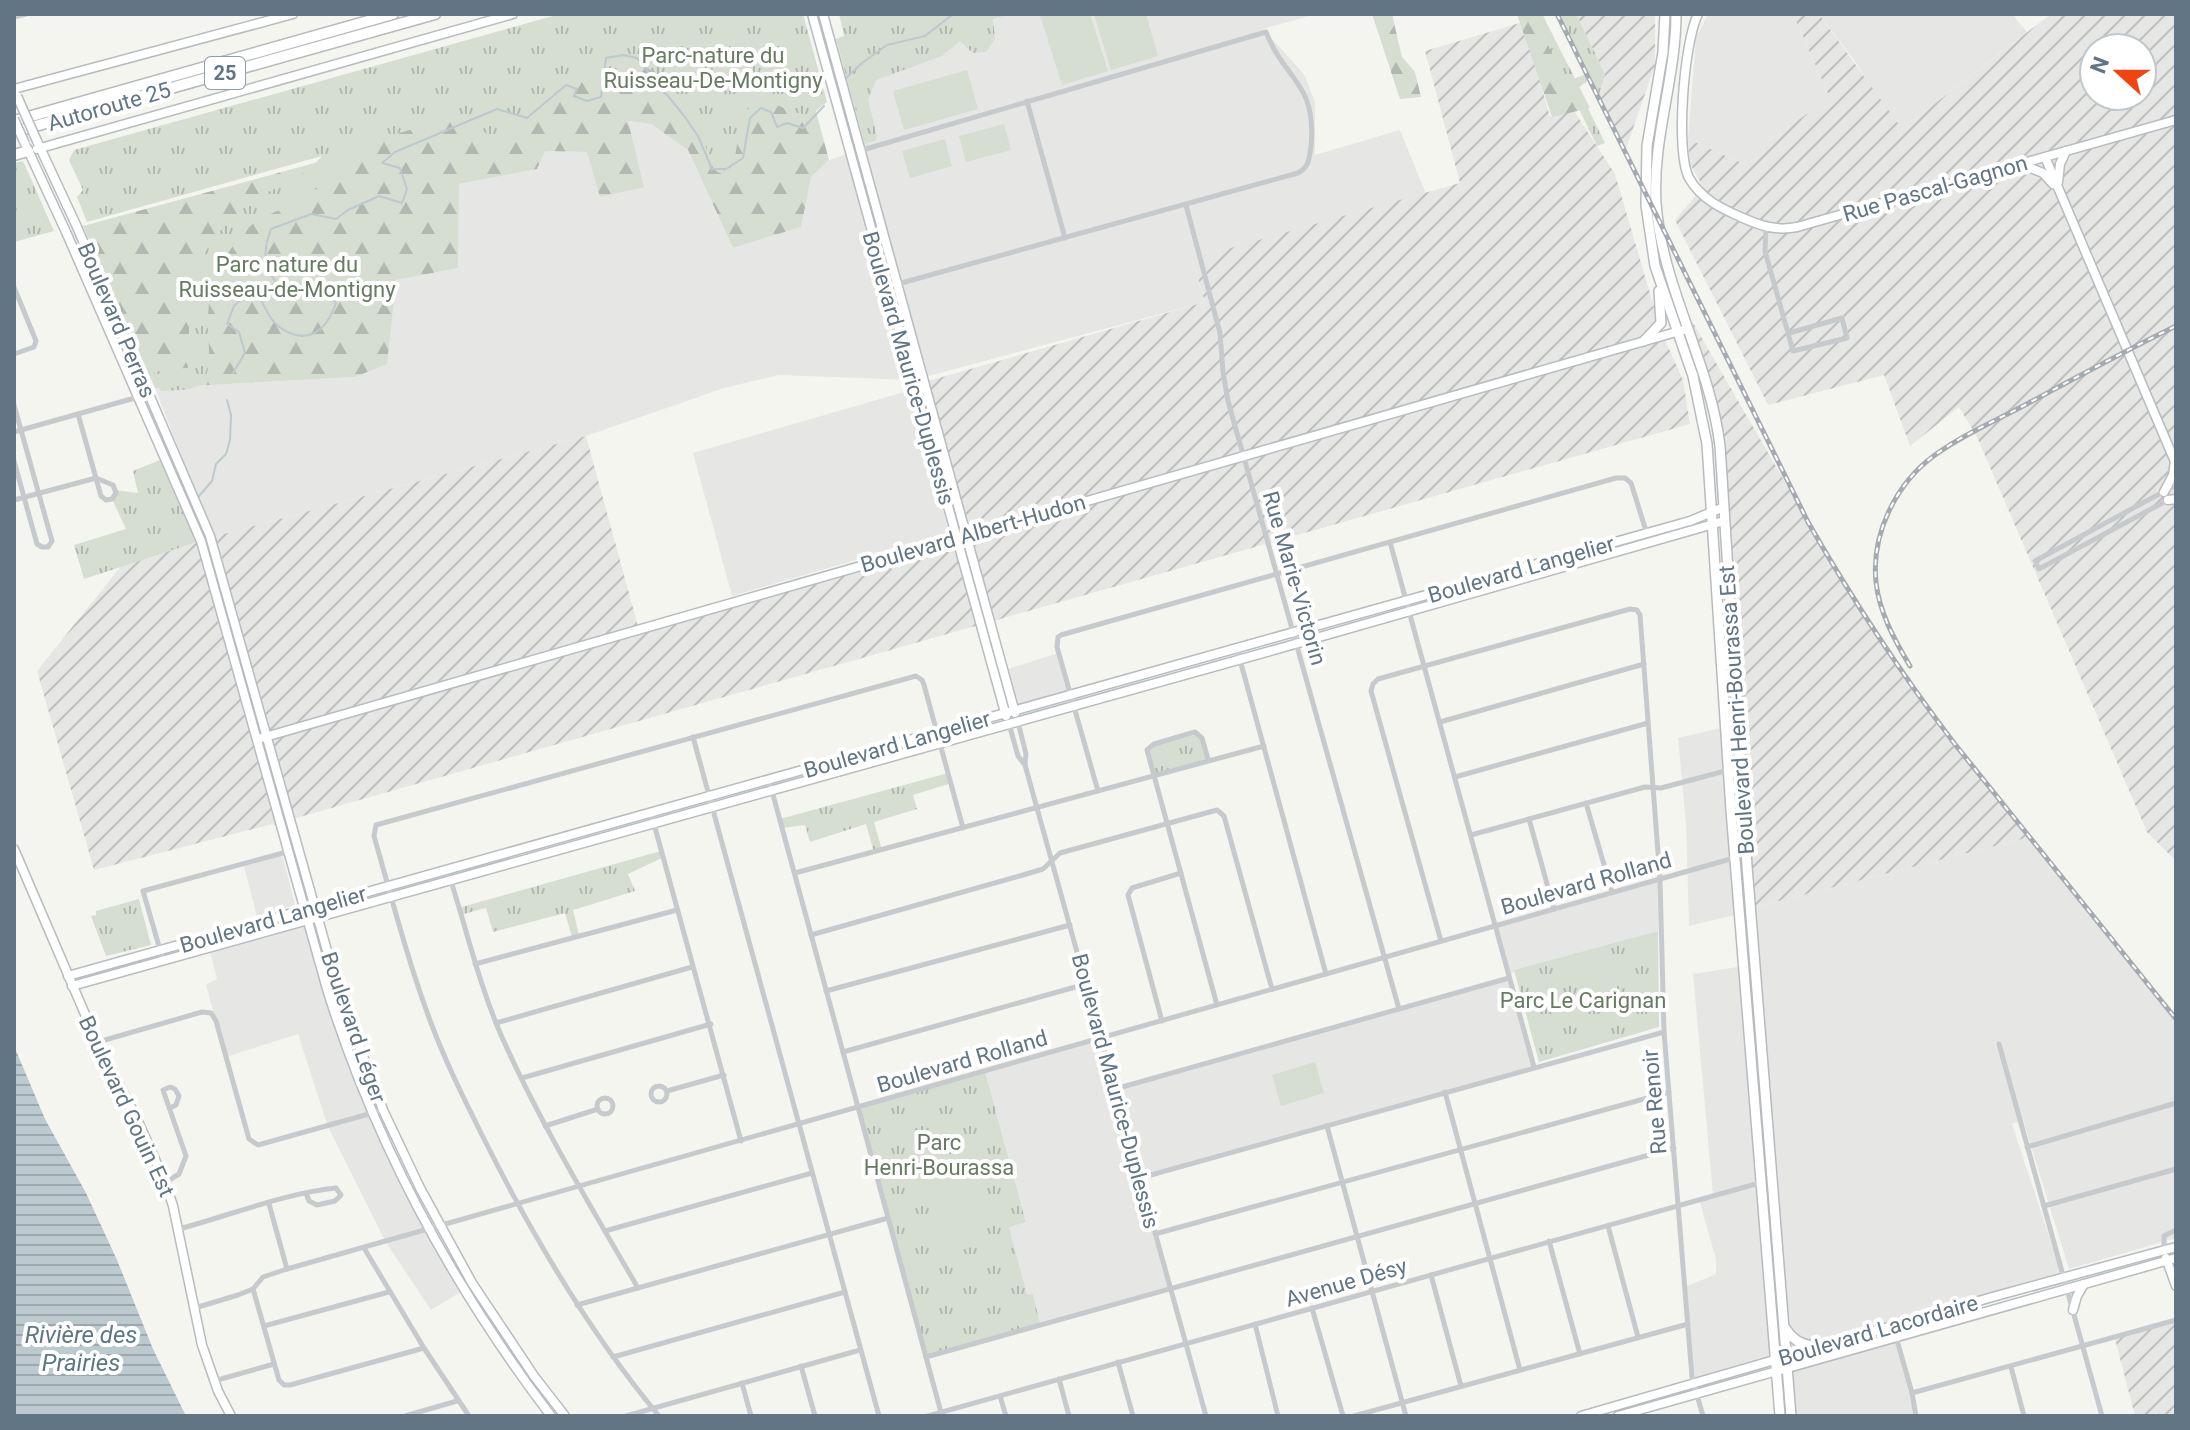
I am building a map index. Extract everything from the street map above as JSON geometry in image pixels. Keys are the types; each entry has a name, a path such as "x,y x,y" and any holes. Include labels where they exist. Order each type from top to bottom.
{"highway":[{"name":"Autoroute 25","path":"14,120 393,14"},
{"name":"Autoroute 25","path":"14,132 435,14"},
{"path":"14,155 27,148"}],"main road":[{"path":"15,90 293,14"},
{"path":"27,148 513,14"},
{"name":"Boulevard Maurice-Duplessis","path":"812,14 855,152 1013,723"},
{"name":"Boulevard Maurice-Duplessis","path":"823,14 855,152"},
{"name":"Boulevard Henri-Bourassa Est","path":"1665,14 1663,52 1647,146 1645,187 1651,246 1660,283 1689,361 1703,417 1761,1182 1782,1370 1791,1416"},
{"name":"Boulevard Henri-Bourassa Est","path":"1676,14 1672,64 1656,161 1656,203 1665,259 1715,414 1724,507 1746,855 1784,1318 1781,1358"},
{"name":"Rue Pascal-Gagnon","path":"1698,14 1687,45 1682,143 1685,168 1699,192 1723,209 1766,227 1797,227 2176,120"},
{"name":"Boulevard Perras","path":"15,90 190,486 212,556"},
{"name":"Boulevard Perras","path":"14,120 212,556"},
{"path":"2059,190 2058,170 2066,151"},
{"path":"2045,157 2176,462 2171,497"},
{"path":"2020,164 2043,173 2059,190"},
{"path":"1644,341 1661,323 1660,283"},
{"name":"Boulevard Albert-Hudon","path":"263,738 1688,328"},
{"name":"Boulevard Langelier","path":"1712,519 1724,507"},
{"name":"Boulevard Langelier","path":"72,986 304,909 450,879 769,780 1013,723 1072,701 1238,654 1296,643 1409,611 1712,519 1724,521"},
{"name":"Boulevard Langelier","path":"1238,654 1293,633 1406,601 1648,538"},
{"name":"Boulevard Léger","path":"212,556 294,850 318,916 343,1039 373,1114 430,1229 486,1325 551,1416"},
{"name":"Boulevard Langelier","path":"68,976 308,919 448,869 652,818 712,807 939,738 1010,713 1072,701"},
{"name":"Boulevard Gouin Est","path":"14,849 97,1042 165,1182 202,1345 214,1381 231,1416"},
{"name":"Boulevard Léger","path":"294,850 304,909 332,987 383,1110 440,1226 502,1330 565,1416"},
{"name":"Boulevard Lacordaire","path":"1581,1416 1782,1370 1897,1338 2176,1247"},
{"path":"2164,1250 2171,1259 2176,1286"},
{"name":"Boulevard Lacordaire","path":"1618,1416 1825,1345 2065,1283 2084,1284 2171,1259"},
{"path":"2073,1310 2084,1284"},
{"path":"1784,1318 1788,1333 1793,1338 1808,1346 1825,1345"},
{"name":"Boulevard Henri-Bourassa Est","path":"1780,1416 1782,1370"}],"street":[{"path":"14,17 26,14"},
{"path":"855,152 1266,32 1271,45 1300,83 1308,102 1312,122 1310,155 1306,168 1298,173 892,286"},
{"path":"1027,101 1065,238"},
{"name":"Rue Marie-Victorin","path":"1186,205 1220,333 1223,380 1399,1009"},
{"path":"1766,227 1765,251 1793,351 1847,338 1842,318 1789,333"},
{"path":"14,287 36,341 34,347 14,354"},
{"path":"14,432 149,394"},
{"path":"14,405 52,541 50,546 44,548 37,544 14,461"},
{"path":"14,500 96,478 113,485 116,493 112,499 102,498 96,478 78,414"},
{"path":"1098,791 1057,641 1061,635 1616,478 1629,480 1648,538"},
{"path":"2171,497 2035,561 2039,569 2171,497 2176,485"},
{"path":"1390,542 1534,1067"},
{"name":"Rue Renoir","path":"1424,667 1630,609 1637,610 1640,615 1660,879 1664,1032 1688,1324 1696,1389 1703,1416"},
{"path":"1238,654 1326,974"},
{"path":"1440,722 1644,664"},
{"path":"1424,667 1378,679 1371,691 1441,941"},
{"path":"659,1416 577,1305 518,1204 437,1039 409,960 374,836 376,825 912,676 919,677 963,828"},
{"name":"Boulevard Maurice-Duplessis","path":"1013,723 1018,756 1025,765 1206,1416"},
{"path":"1455,777 1648,723"},
{"path":"1208,759 1199,734 1167,740 1151,745 1147,750 1217,1005"},
{"path":"693,737 879,1416"},
{"path":"795,873 1264,746"},
{"path":"1471,835 1645,787 1661,788 1740,767"},
{"path":"769,780 942,1414"},
{"path":"1586,803 1612,892"},
{"path":"811,935 1043,869 1060,853 1214,810 1222,813 1272,989"},
{"path":"652,818 741,1141"},
{"path":"1529,819 1554,909"},
{"path":"162,955 143,891 294,850"},
{"name":"Boulevard Rolland","path":"194,1308 253,1289 263,1277 287,1269 1746,855"},
{"path":"448,869 475,964 496,1023 545,1126 638,1288"},
{"path":"1162,1021 1128,895 1132,888 1181,873"},
{"path":"475,964 677,910"},
{"path":"826,991 1070,925"},
{"path":"496,1023 692,967"},
{"path":"1115,1089 1509,978"},
{"path":"843,1052 1086,984"},
{"path":"97,1042 202,1012 211,1013 216,1021 249,1139 258,1145 383,1110"},
{"path":"522,1078 711,1024"},
{"path":"1140,1178 1664,1032"},
{"path":"1999,1044 2102,1416"},
{"path":"667,1091 724,1075"},
{"path":"1445,1092 1520,1370"},
{"path":"1155,1234 1669,1092"},
{"path":"2027,1147 2176,1103"},
{"path":"165,1182 179,1174 186,1156 170,1108"},
{"path":"545,1126 598,1109"},
{"path":"1327,1126 1406,1416"},
{"path":"926,1357 1674,1148"},
{"path":"2044,1206 2176,1169"},
{"path":"605,1231 812,1173"},
{"name":"Avenue Désy","path":"928,1416 1773,1179"},
{"path":"178,1230 306,1193 336,1188 341,1195 335,1201 317,1205 309,1201 306,1193"},
{"path":"269,1204 287,1269"},
{"path":"577,1305 888,1218"},
{"path":"1608,1226 1638,1337"},
{"path":"2164,1250 2164,1236 2176,1230"},
{"path":"1549,1241 1580,1354"},
{"path":"364,1248 469,1416"},
{"path":"1431,1275 1461,1386"},
{"path":"253,1289 281,1383 290,1385 424,1348"},
{"path":"264,1326 389,1292"},
{"path":"613,1357 845,1292"},
{"path":"1312,1308 1343,1416"},
{"path":"1912,1393 2176,1320"},
{"path":"1255,1324 1278,1416"},
{"path":"1354,1416 1688,1324"},
{"path":"1893,1326 1916,1416"},
{"path":"626,1416 860,1350"},
{"path":"1118,1362 1133,1416"},
{"path":"214,1381 274,1364"},
{"path":"801,1366 815,1416"},
{"path":"2011,1367 2024,1416"},
{"path":"1059,1379 1069,1416"},
{"path":"742,1383 751,1416"},
{"path":"1000,1396 1006,1416"},
{"path":"405,1416 457,1401"}],"shaded area":[{"path":"1005,14 1316,14 1263,29 1304,74 1315,102 1315,155 1400,130 1426,194 1195,268 1205,302 921,378 841,80"},
{"path":"1576,14 1655,14 1655,65 1626,149 1598,99 1605,74"},
{"path":"1708,14 1793,14 1830,98 1752,152 1744,164 1688,139 1696,38"},
{"path":"1793,14 1819,14 1902,129 2051,14 2176,14 2176,861 2147,832 1977,437 1959,407 1910,446 1884,375 1768,405 1675,220 1703,187 1690,164 1688,139 1744,164 1752,152 1830,98"},
{"path":"1819,14 2012,14 2027,32 1902,129"},
{"path":"1523,22 1550,117 1574,111 1615,174 1661,331 1683,380 1690,424 296,818 292,824 282,827 273,824 94,870 37,671 122,565 213,537 586,436 639,630 965,536 921,378 932,380 1205,302 1195,268 1206,255 1460,183 1425,51"},
{"path":"627,121 651,124 688,150 733,248 801,227 811,176 829,160 850,153 913,380 779,375 724,388 586,436 213,537 155,388 355,377 396,280 458,268 459,184 537,169 544,151 587,152 644,187"},
{"path":"1677,295 1808,522 1942,733 1954,743 2030,837 1751,908 1720,446"},
{"path":"911,390 949,533 732,596 693,453"},
{"path":"1058,653 1071,696 1015,712 1002,671"},
{"path":"1725,727 1739,914 1689,926 1686,824 1678,738"},
{"path":"2030,837 2176,1015 2176,1238 2069,1269 2023,1120 2012,1124 2063,1278 1786,1357 1751,908"},
{"path":"282,853 295,905 257,917 243,863"},
{"path":"1660,879 1658,931 1515,970 1509,978 1534,1067 1140,1178 1170,1287 1040,1324 1033,1295 1027,1296 1008,1227 1026,1221 985,1071 1101,1038 1114,1089 1508,978 1496,925"},
{"path":"308,919 373,1114 464,1290 431,1310 385,1241 328,1127 298,1034 226,1057 206,985 217,979 209,947"},
{"path":"1744,966 1776,1359 1694,1385 1685,1287 1716,1274 1716,1260 1699,1199 1713,1195 1693,974"},
{"path":"2176,1320 2176,1416 2135,1416 2115,1339"},
{"path":"1897,1338 1915,1416 1791,1416 1787,1368"}],"green space":[{"name":"Parc-nature du Ruisseau-De-Montigny","path":"560,14 803,14 827,102 809,114 770,103 754,104 741,123 732,167 719,173 712,165 698,130 669,102 653,72 640,65 548,91 522,122 500,137 488,135 463,115 353,146 336,171 314,191 259,220 239,238 212,283 208,316 209,364 204,381 190,389 161,391 154,373 188,368 192,289 196,270 209,247 226,224 245,206 298,177 322,156 87,222 77,197 83,190 69,160 74,150"},
{"name":"Parc nature du Ruisseau-de-Montigny","path":"657,14 803,63 829,160 811,177 801,227 733,248 688,150 651,124 628,121 644,187 600,197 587,152 545,151 537,169 459,184 458,268 396,280 387,364 355,377 155,388 83,226 318,162 360,103"},
{"name":"Parc-nature du Ruisseau-De-Montigny","path":"839,14 1010,14 993,19 995,39 986,52 973,53 960,41 942,56 876,80 868,99 877,137 865,144 836,39 844,36"},
{"path":"1090,14 1108,71 1062,85 1040,15"},
{"path":"1094,14 1146,14 1158,56 1111,70"},
{"path":"1372,14 1392,14 1402,57 1415,72 1421,97 1400,99"},
{"path":"1517,14 1542,14 1590,108 1552,117"},
{"path":"1533,14 1542,14 1574,79 1586,74 1556,14 1576,14 1605,74 1598,99 1589,80 1578,88 1605,143 1597,146"},
{"path":"967,70 978,109 904,130 893,91"},
{"path":"1004,124 1011,150 966,162 959,136"},
{"path":"945,139 952,166 910,178 902,151"},
{"path":"23,161 54,231 14,242 14,163"},
{"path":"160,460 197,542 84,579 74,545 126,529 112,499 115,490 138,493 133,471"},
{"path":"1199,734 1208,759 1153,775 1148,747"},
{"path":"948,773 952,783 913,795 917,809 874,822 882,850 874,853 866,824 810,842 805,825 782,828 780,819"},
{"path":"862,806 866,822 817,835 812,819"},
{"path":"661,851 662,858 628,874 635,891 573,910 579,935 572,937 565,913 493,932 486,908 460,915 458,908"},
{"path":"139,899 151,945 106,956 91,916 96,915 96,911"},
{"name":"Parc Le Carignan","path":"1658,931 1659,1027 1539,1062 1514,970"},
{"path":"1597,950 1603,953 1614,991 1612,997 1600,1001 1594,997 1583,959 1586,953"},
{"path":"1315,1062 1324,1093 1281,1106 1272,1075"},
{"name":"Parc Henri-Bourassa","path":"985,1071 1026,1222 1009,1227 1027,1295 1033,1294 1040,1324 926,1357 858,1107"},
{"path":"968,1160 990,1242 943,1255 921,1173"}],"water":[{"name":"Rivière des Prairies","path":"14,1046 45,1119 86,1193 153,1349 186,1416 14,1416"}],"waterway":[{"path":"846,78 887,45 925,36 953,14"},
{"path":"233,373 245,353 239,332 227,324 234,306 244,297 260,298 275,323 288,332 306,336 321,329 336,303 327,289 308,287 286,292 279,285 266,264 266,247 271,229 311,214 336,219 379,196 402,203 407,189 400,168 382,163 395,152 497,109 527,118 566,85 577,89 574,96 587,101 601,97 606,58 623,55 637,58 685,117 698,136 712,169 726,169 743,158 750,118 761,108 771,112 777,127 787,123 803,128 824,106"},
{"path":"199,496 212,481 216,464 226,454 231,415 227,400"}],"railway":[{"path":"1557,14 1808,522 1842,579 1954,743 2176,1019"},
{"path":"1910,666 1884,615 1876,582 1882,528 1909,480 1935,455 1956,441 2176,326"}]}
